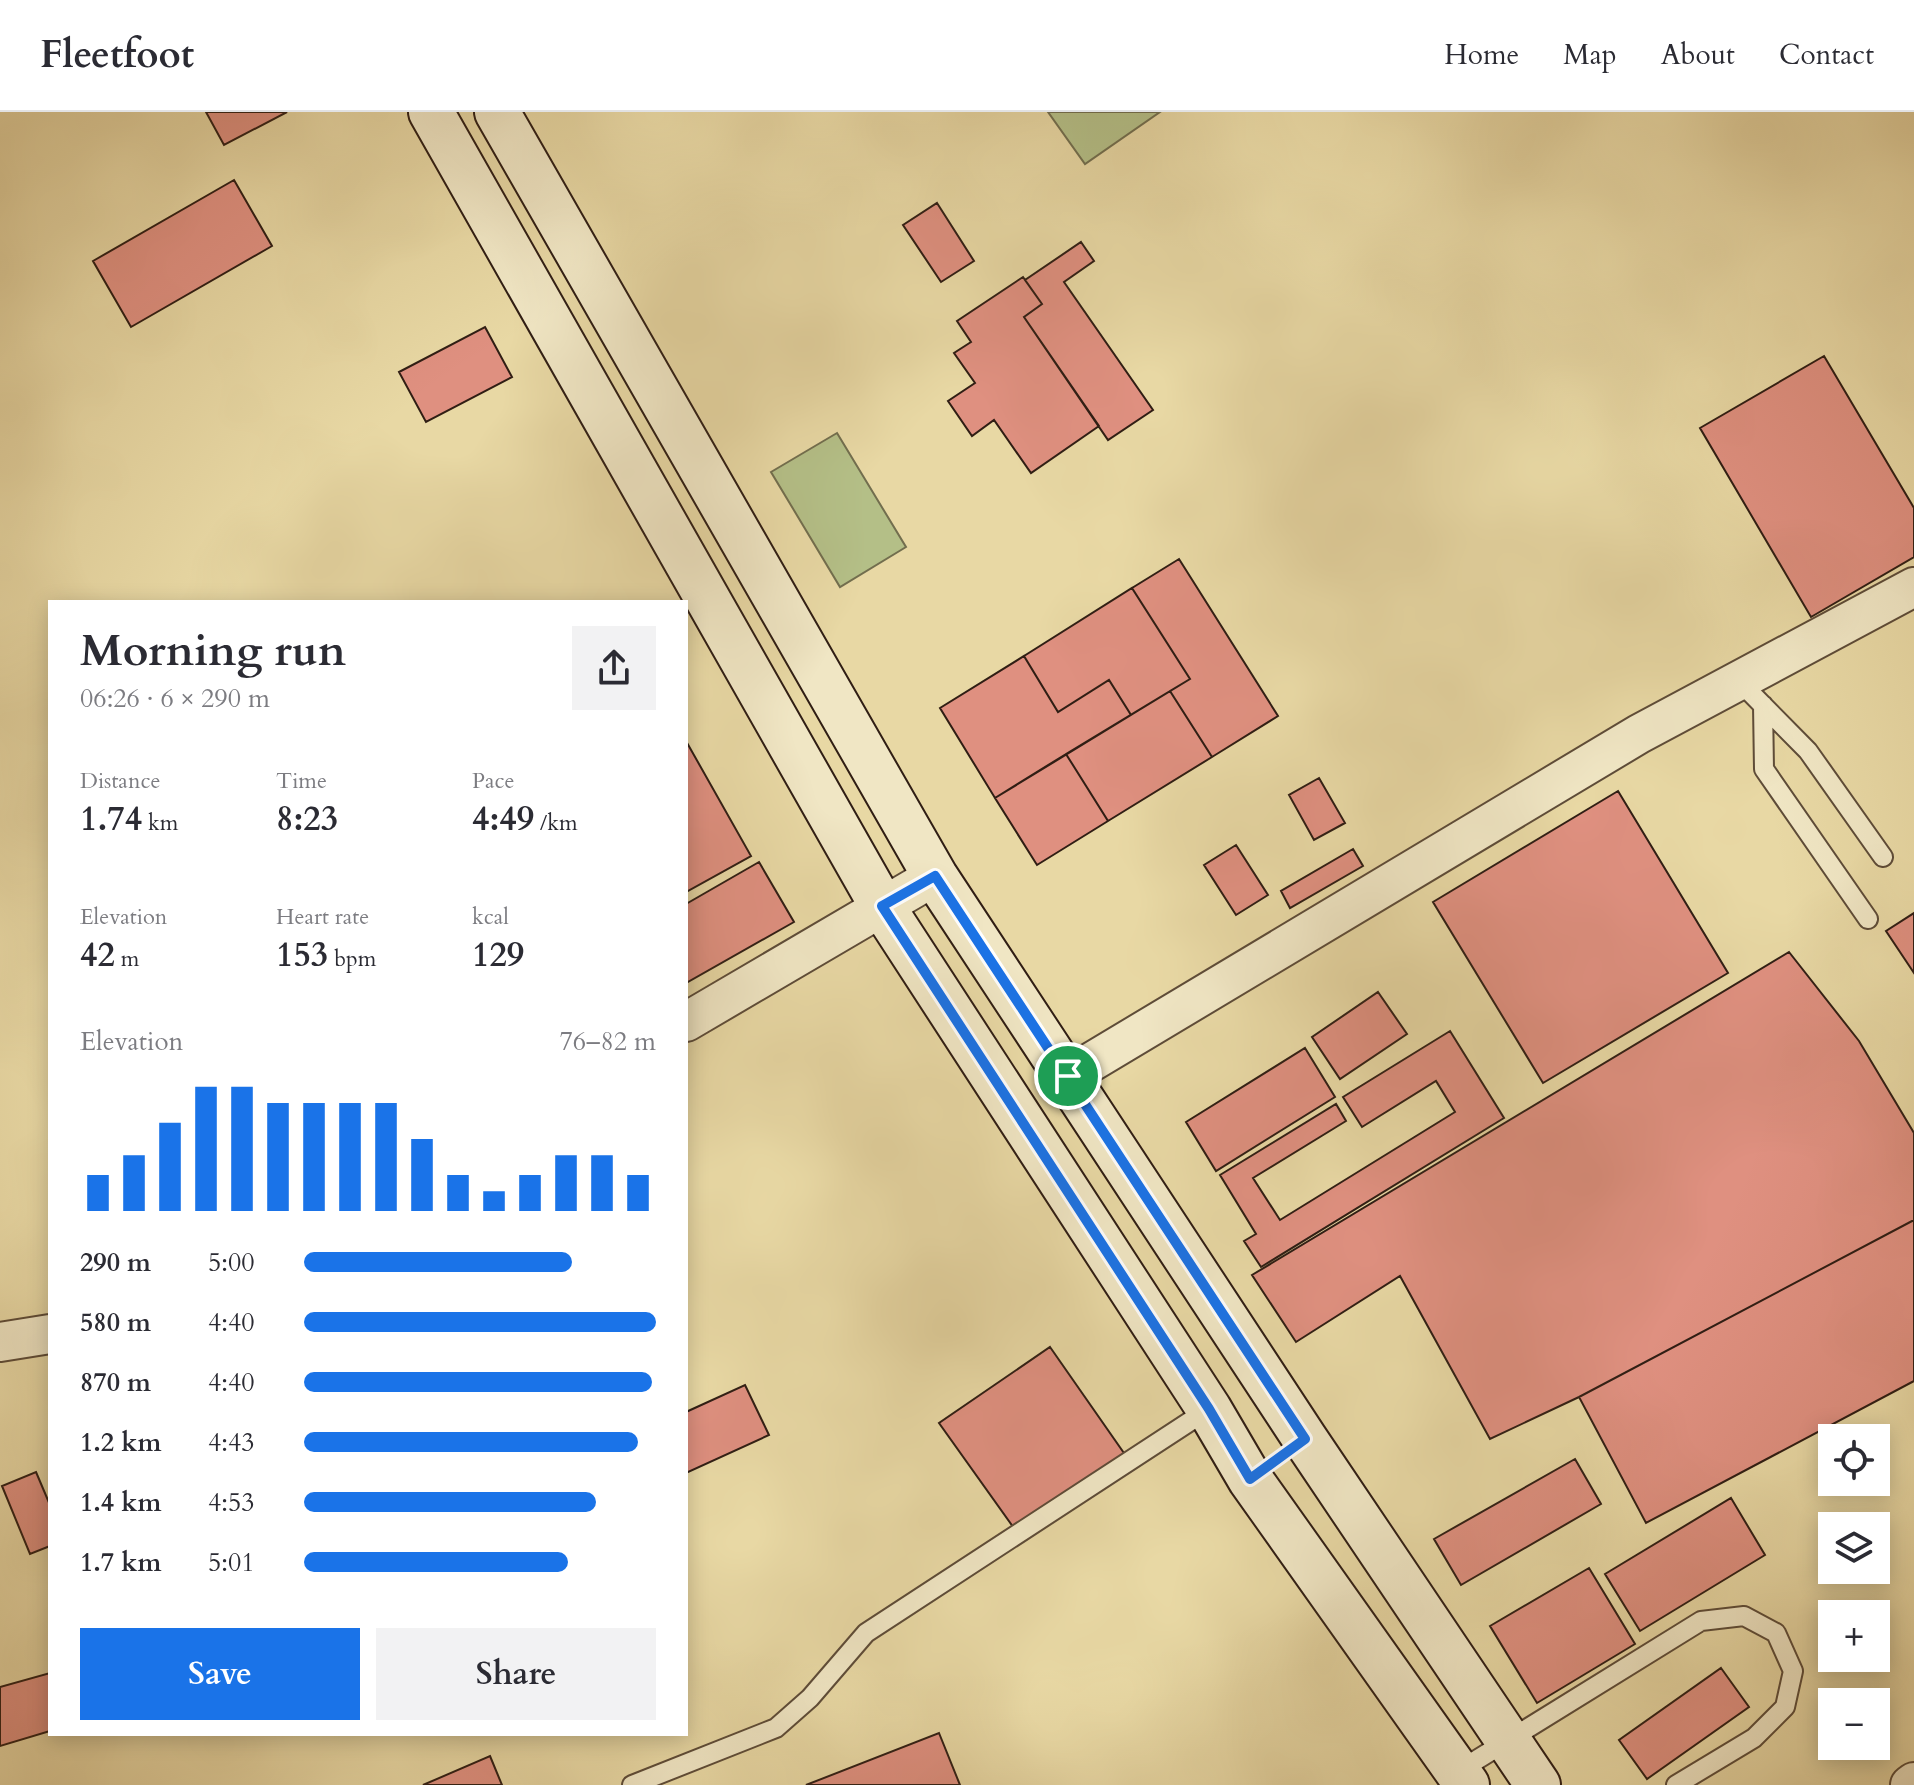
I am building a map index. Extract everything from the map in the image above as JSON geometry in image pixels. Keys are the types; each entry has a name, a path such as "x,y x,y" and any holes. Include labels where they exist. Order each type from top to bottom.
{"main road":[{"path":"431,112 882,906 1209,1409 1250,1479 1462,1778"},
{"path":"497,112 935,876 1305,1439 1538,1785"},
{"path":"1250,1479 1305,1439"}],"street":[{"path":"1068,1076 1639,734 1751,693 1914,587"},
{"path":"688,1021 935,876"},
{"path":"0,1342 48,1334"}],"lane":[{"path":"1751,693 1808,751 1883,857"},
{"path":"1751,693 1764,769 1868,919"},
{"path":"632,1785 776,1728 810,1698 866,1633 1209,1409"},
{"path":"1462,1778 1508,1740 1701,1621 1744,1616 1776,1633 1793,1671 1785,1707 1754,1738 1676,1785"}],"green space":[{"path":"1048,112 1160,112 1085,164"},
{"path":"837,433 906,547 840,587 771,472"}],"building":[{"path":"206,112 287,112 224,145"},
{"path":"234,180 272,246 131,327 93,261"},
{"path":"937,203 974,261 941,282 903,225"},
{"path":"1081,242 1094,261 1064,282 1153,410 1108,440 1024,317 1042,304 1025,280"},
{"path":"1023,277 1042,304 1024,317 1099,426 1031,473 994,420 972,436 948,401 975,383 954,353 971,342 957,321"},
{"path":"485,327 512,377 426,422 399,372"},
{"path":"1824,356 1914,508 1914,557 1811,617 1700,428"},
{"path":"1179,559 1278,716 1212,757 1170,691 1190,679 1132,588"},
{"path":"1132,588 1190,679 1131,715 1109,680 1058,712 1024,656"},
{"path":"1024,656 1058,712 1109,680 1131,715 995,798 940,708"},
{"path":"1170,691 1212,757 1108,821 1066,754"},
{"path":"688,745 751,856 688,891"},
{"path":"1066,754 1108,821 1037,865 995,798"},
{"path":"1319,778 1345,823 1314,840 1289,795"},
{"path":"1618,791 1728,973 1543,1083 1433,902"},
{"path":"1236,845 1268,895 1236,915 1204,865"},
{"path":"1353,849 1363,866 1290,908 1281,891"},
{"path":"759,862 794,922 688,982 688,903"},
{"path":"1914,913 1914,973 1886,931"},
{"path":"1789,952 1859,1041 1914,1133 1914,1220 1579,1397 1490,1439 1400,1276 1296,1342 1252,1275"},
{"path":"1378,992 1407,1034 1340,1079 1312,1037"},
{"path":"1450,1031 1504,1118 1261,1267 1244,1241 1256,1234 1220,1175 1336,1104 1346,1121 1253,1178 1280,1220 1455,1112 1436,1081 1362,1127 1343,1097"},
{"path":"1305,1048 1335,1097 1216,1171 1186,1122"},
{"path":"1914,1220 1914,1381 1833,1424 1818,1424 1818,1432 1646,1523 1579,1397"},
{"path":"1050,1347 1126,1456 1016,1531 939,1423"},
{"path":"745,1385 769,1435 688,1472 688,1411"},
{"path":"1575,1459 1601,1504 1461,1585 1434,1539"},
{"path":"36,1472 48,1500 48,1547 30,1554 2,1486"},
{"path":"1731,1498 1765,1555 1640,1631 1605,1574"},
{"path":"1589,1568 1635,1644 1537,1703 1490,1626"},
{"path":"1721,1668 1749,1707 1647,1779 1619,1740"},
{"path":"48,1674 48,1732 0,1746 0,1687"},
{"path":"939,1733 960,1785 806,1785"},
{"path":"490,1756 502,1785 423,1785"}],"route":[{"path":"935,876 1068,1076 1305,1439 1250,1479 1209,1409 882,906 935,876"}]}
